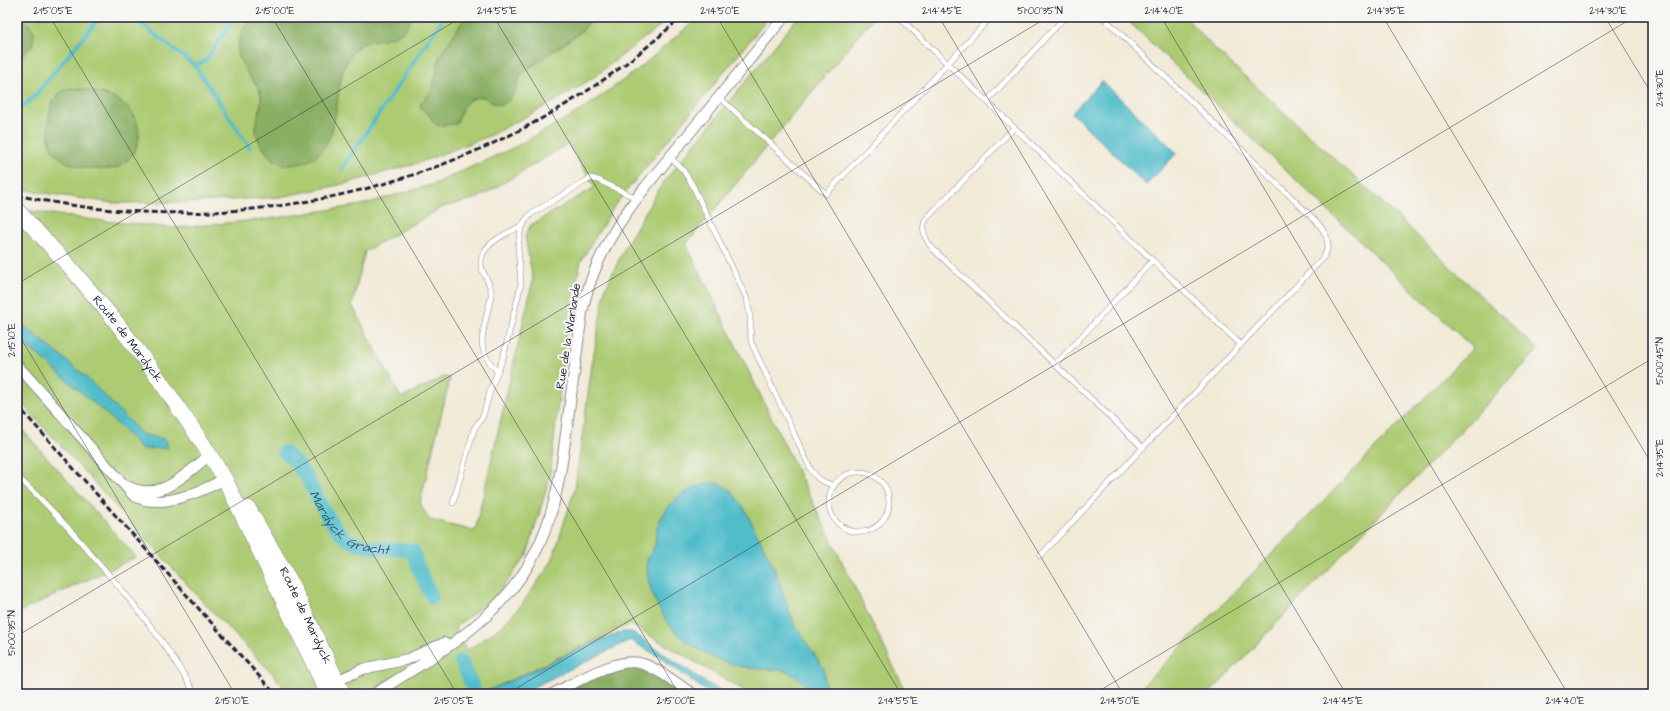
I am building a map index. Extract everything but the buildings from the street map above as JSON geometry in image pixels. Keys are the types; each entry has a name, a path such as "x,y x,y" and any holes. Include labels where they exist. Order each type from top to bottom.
{"main road":[{"name":"Route de Mardyck","path":"17,210 80,278 124,332 163,384 225,479 249,510 280,561 333,689"}],"street":[{"name":"Rue de la Warlande","path":"374,694 435,656 475,625 512,590 534,555 548,526 553,510 562,466 579,335 587,289 594,268 608,240 636,198 784,17"},
{"path":"17,365 117,479 134,496 146,501 155,501 193,494 225,479"},
{"path":"117,479 137,490 156,491 170,486 210,455"},
{"name":"Rue de la Warlande","path":"333,689 363,669 391,664 414,657 441,645 475,625"},
{"path":"552,694 614,664 631,661 649,666 693,694"}],"lane":[{"path":"899,17 1241,345"},
{"path":"719,97 826,194 991,17"},
{"path":"987,101 1066,17"},
{"path":"1040,556 1322,260 1328,246 1326,234 1317,222 1103,17"},
{"path":"1014,128 926,219 924,223 924,232 928,243 1143,448"},
{"path":"670,157 684,170 692,184 747,299 750,316 751,342 814,475 820,480 834,486"},
{"path":"497,371 485,359 481,342 492,292 482,272 481,259 485,250 490,244 522,225 532,214 587,179 598,180 636,198"},
{"path":"453,503 474,429 483,416 497,371 503,358 520,288 521,274 518,244 522,225"},
{"path":"1056,364 1152,261"},
{"path":"853,473 868,474 877,478 884,485 888,494 888,509 884,518 874,528 864,532 854,532 845,529 834,519 830,510 829,500 834,486 840,479 853,473"},
{"path":"17,476 57,515 135,605 170,653 195,694"},
{"path":"17,483 26,484"},
{"path":"17,690 23,694"}],"green space":[{"path":"17,17 671,17 593,78 555,101 489,136 421,162 344,184 280,197 197,202 113,203 36,192 17,187"},
{"path":"17,17 22,17 34,31 33,45 17,61"},
{"path":"251,17 412,17 402,32 388,38 366,42 353,51 342,74 334,125 329,140 320,152 308,161 289,165 273,159 265,151 257,136 256,125 261,103 260,92 244,67 238,53 239,40"},
{"path":"465,17 593,17 581,32 525,71 519,80 512,97 508,101 502,105 492,103 484,97 472,99 465,104 456,124 438,126 421,108 420,104 431,92 440,56"},
{"path":"699,17 761,17 766,21 615,205 581,261 567,324 550,476 527,555 496,596 455,627 466,651 501,627 523,603 552,561 575,488 592,365 605,289 627,243 662,184 798,17 874,17 686,244 907,694 750,694 630,624 481,694 472,669 475,681 467,686 471,694 288,694 273,674 207,606 17,398 17,209 86,219 174,228 268,219 361,205 434,184 513,148 583,109 636,71","holes":["568,144 595,187 531,225 525,236 533,280 475,531 429,520 420,503 450,378 444,377 401,398 352,305 365,251 443,207 478,198"]},
{"path":"1124,17 1185,17 1214,48 1386,206 1538,350 1209,694 1135,694 1473,348"},
{"path":"69,88 84,89 112,97 125,105 136,119 139,133 137,146 130,157 119,167 108,169 90,169 81,167 65,161 53,151 49,141 49,121 52,104 57,96"},
{"path":"17,424 136,557 17,613"},
{"path":"639,668 681,694 562,694 568,689 620,669"}],"water":[{"path":"1102,81 1177,153 1146,185 1072,113"},
{"path":"17,320 84,375 143,435 164,439 168,448 142,449 110,417 17,337"},
{"path":"710,483 720,484 729,489 743,506 773,565 794,624 824,669 825,687 812,688 786,671 749,668 730,664 704,653 681,637 661,613 652,592 647,571 648,557 655,545 659,523 663,514 676,499 692,489"},
{"path":"622,632 632,632 705,682 727,694 710,694 661,658 630,640 519,694 481,694 595,642"},
{"path":"475,681 481,694 471,694 467,686"}],"waterway":[{"path":"17,110 33,98 100,17"},
{"path":"133,17 195,66 250,148"},
{"path":"195,66 206,60 235,17"},
{"path":"342,169 444,17"},
{"name":"Mardyck Gracht","path":"284,452 295,461 311,485 324,511 341,534 352,542 365,546 413,551 419,570 432,597"},
{"name":"Mardyck Gracht","path":"461,661 476,694"}],"railway":[{"path":"17,195 105,209 194,213 283,205 371,187 455,159 536,121 612,74 681,17"},
{"path":"17,405 275,694"}]}
